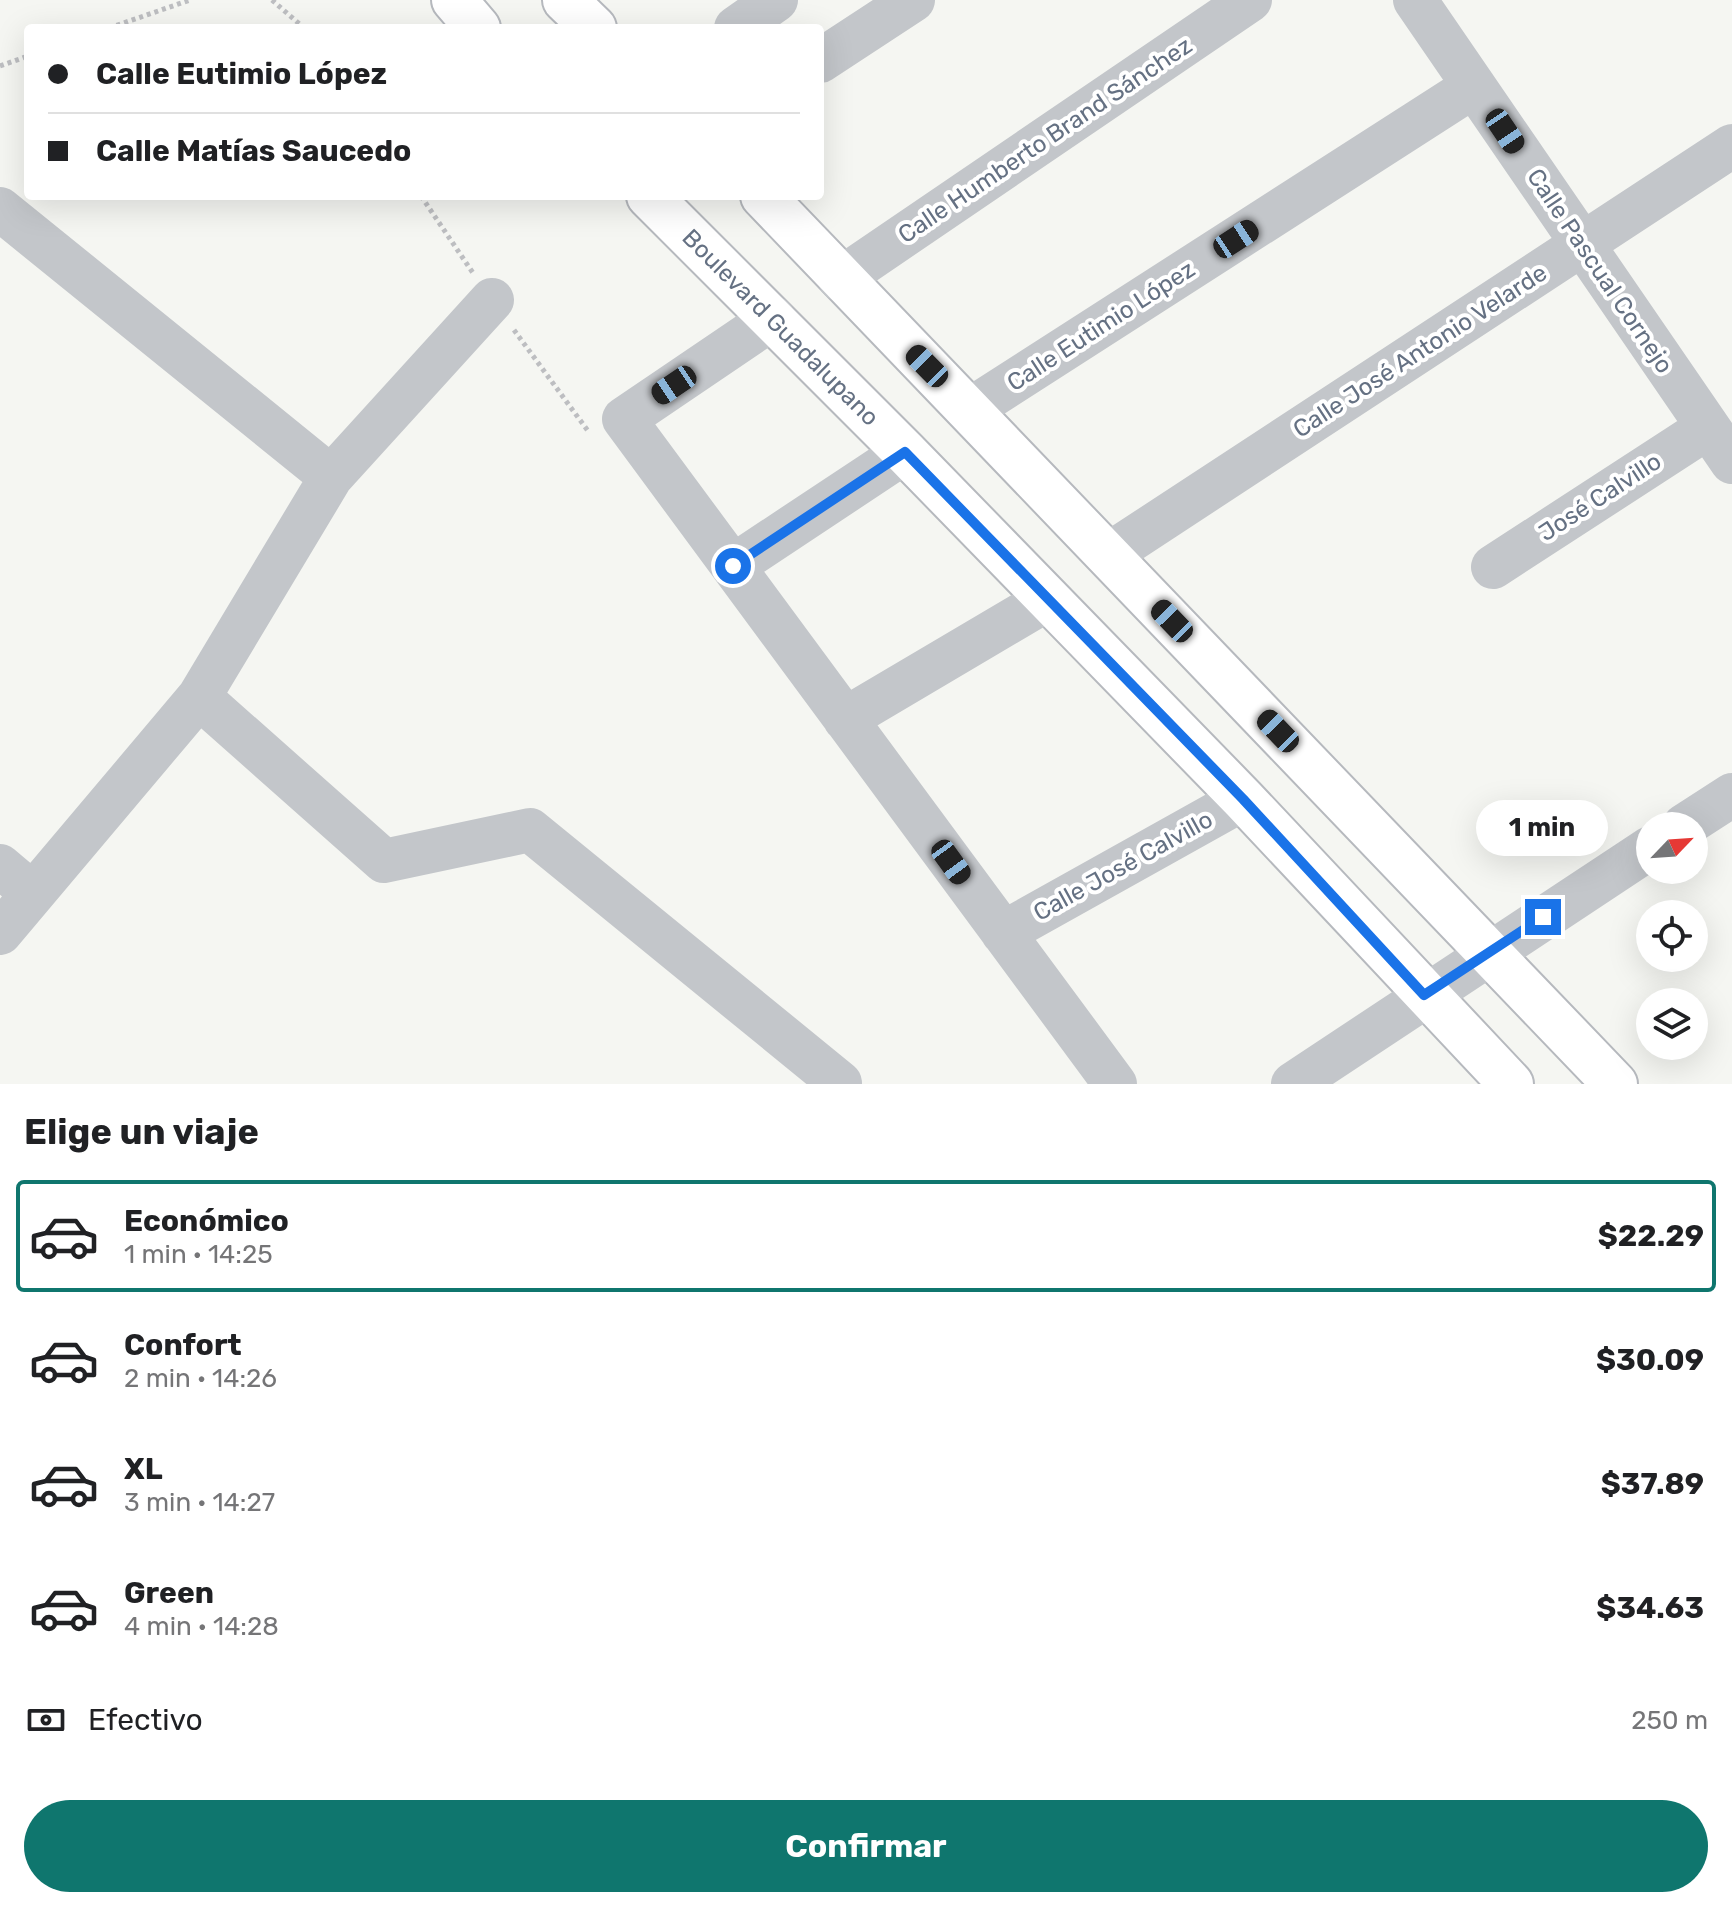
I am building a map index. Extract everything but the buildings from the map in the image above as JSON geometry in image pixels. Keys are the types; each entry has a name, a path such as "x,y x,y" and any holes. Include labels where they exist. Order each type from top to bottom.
{"main road":[{"path":"454,0 475,24"},
{"name":"Boulevard Guadalupano","path":"653,200 905,452 1243,799 1424,995 1511,1084"},
{"path":"767,200 840,279 971,409 1615,1084"}],"street":[{"path":"742,24 776,0"},
{"path":"824,58 913,0"},
{"name":"Calle Humberto Brand Sánchez","path":"840,279 1250,0"},
{"name":"Calle Pascual Cornejo","path":"1415,0 1720,445"},
{"name":"Calle Eutimio López","path":"971,409 1474,86"},
{"name":"Calle José Antonio Velarde","path":"1108,555 1732,146"},
{"path":"0,209 331,477"},
{"path":"0,933 16,879 199,697 331,477 492,300"},
{"path":"773,318 624,419 1115,1084"},
{"name":"José Calvillo","path":"1493,567 1720,445"},
{"path":"733,566 905,452"},
{"path":"845,719 1048,599"},
{"path":"199,697 384,861 530,830 840,1083"},
{"path":"1706,812 1732,795"},
{"name":"Calle José Calvillo","path":"1003,933 1243,799"},
{"path":"1293,1084 1636,857"}],"path":[{"path":"121,24 190,0"},
{"path":"272,0 299,24"},
{"path":"0,66 24,57"}],"route":[{"path":"733,566 905,452 1243,799 1424,995 1543,917"}]}
